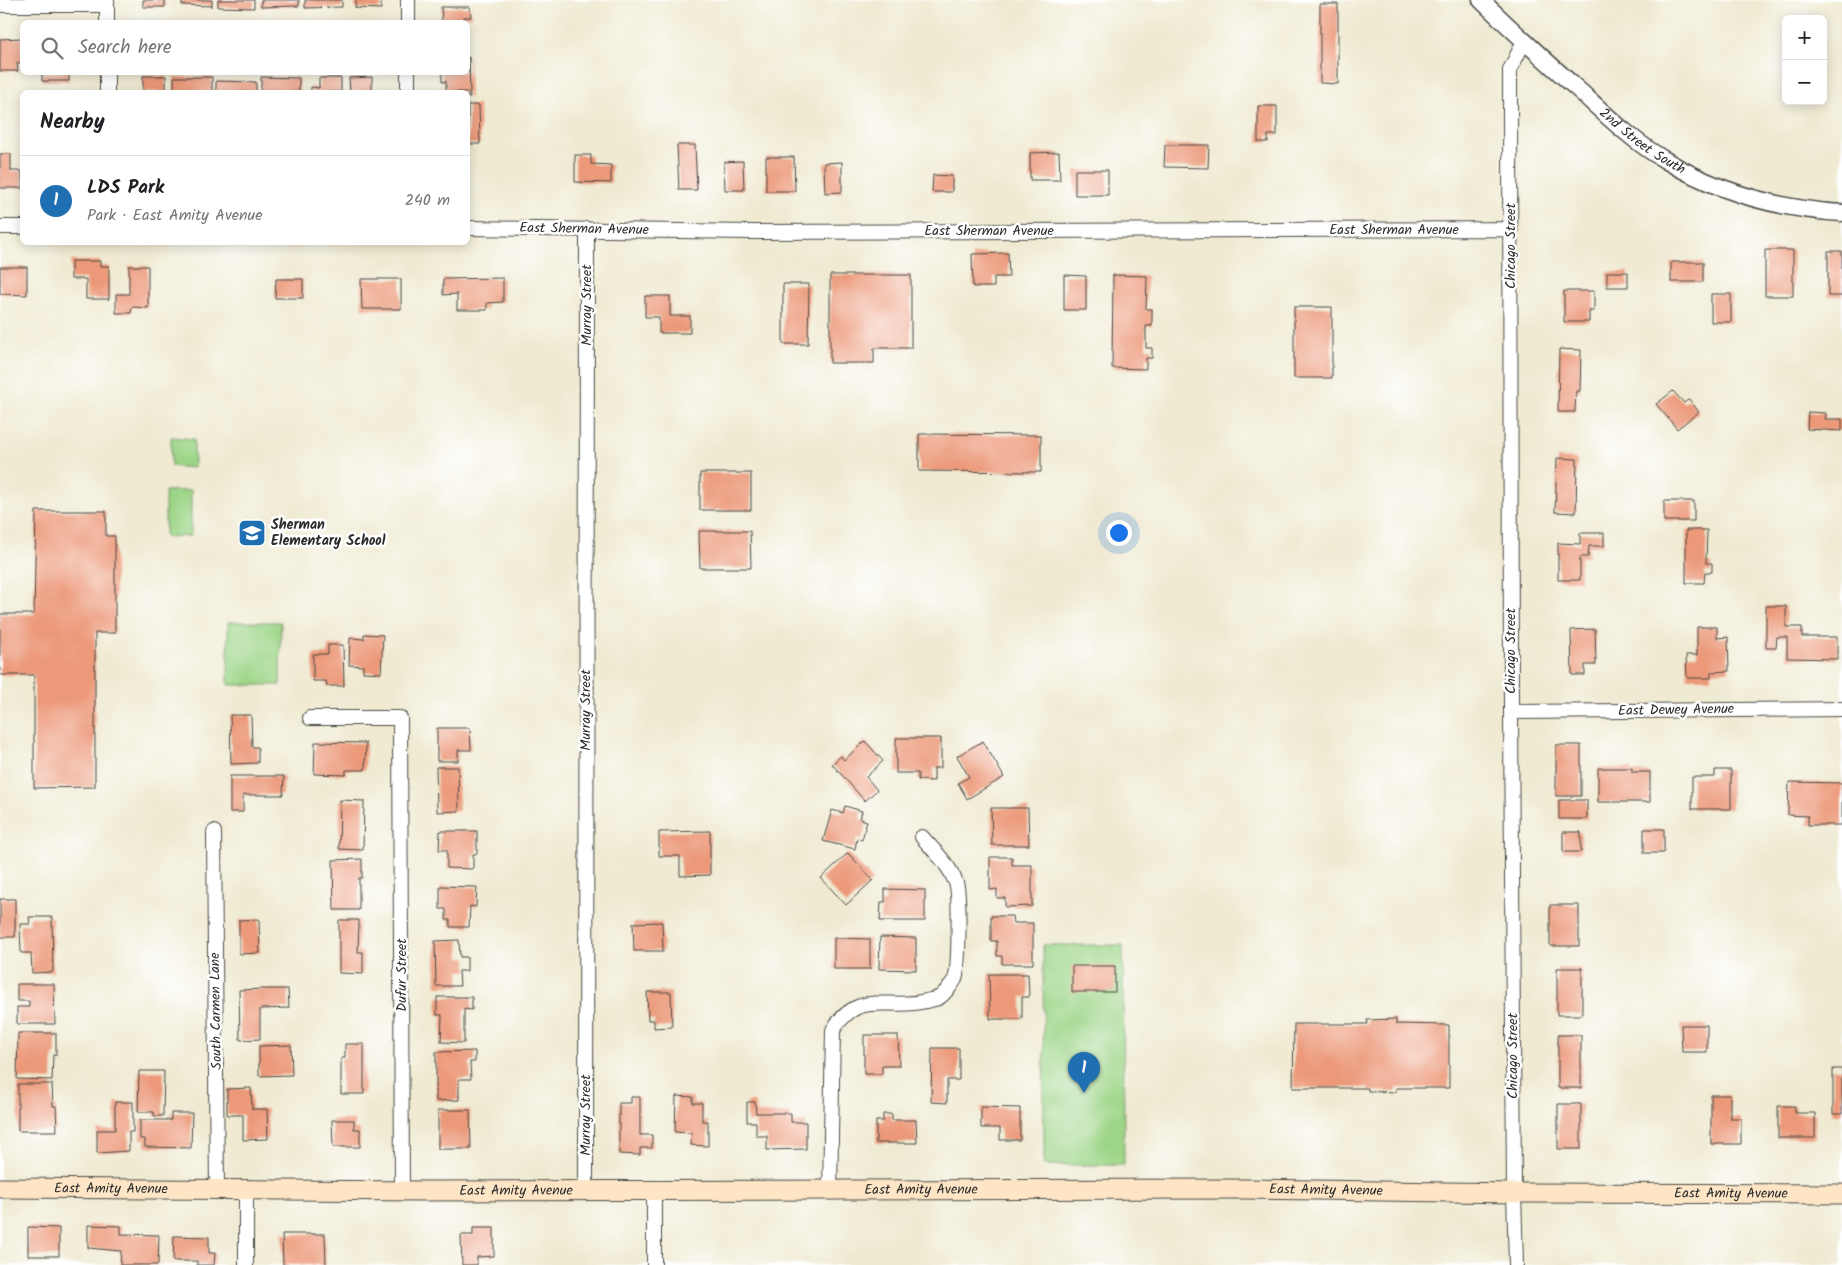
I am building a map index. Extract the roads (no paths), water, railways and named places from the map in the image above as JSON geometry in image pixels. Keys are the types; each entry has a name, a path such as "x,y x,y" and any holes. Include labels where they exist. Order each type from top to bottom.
{"main road":[{"name":"East Amity Avenue","path":"0,1188 402,1191 1247,1189 1514,1193 1842,1194"}],"street":[{"path":"408,0 408,20"},
{"name":"2nd Street South","path":"1481,0 1614,123 1664,160 1710,184 1757,200 1813,211 1842,213"},
{"path":"0,5 107,2 107,20"},
{"name":"Chicago Street","path":"1516,1265 1511,712 1510,70 1524,41"},
{"path":"107,75 107,90"},
{"path":"408,75 408,90"},
{"path":"0,227 20,227"},
{"name":"East Sherman Avenue","path":"470,228 752,232 1511,229"},
{"name":"Murray Street","path":"586,1190 587,229"},
{"name":"East Dewey Avenue","path":"1511,712 1842,709"},
{"name":"Dufur Street","path":"310,718 400,718 402,1191"},
{"name":"South Carmen Lane","path":"214,832 218,1190"},
{"path":"830,1190 833,1030 838,1022 854,1007 870,1003 918,1003 940,997 955,979 958,956 957,886 950,867 922,838"},
{"path":"246,1190 246,1265"},
{"path":"654,1190 654,1265"}],"place":[{"name":"Sherman Elementary School","path":"252,533"},
{"name":"LDS Park","path":"1084,1093"}]}
